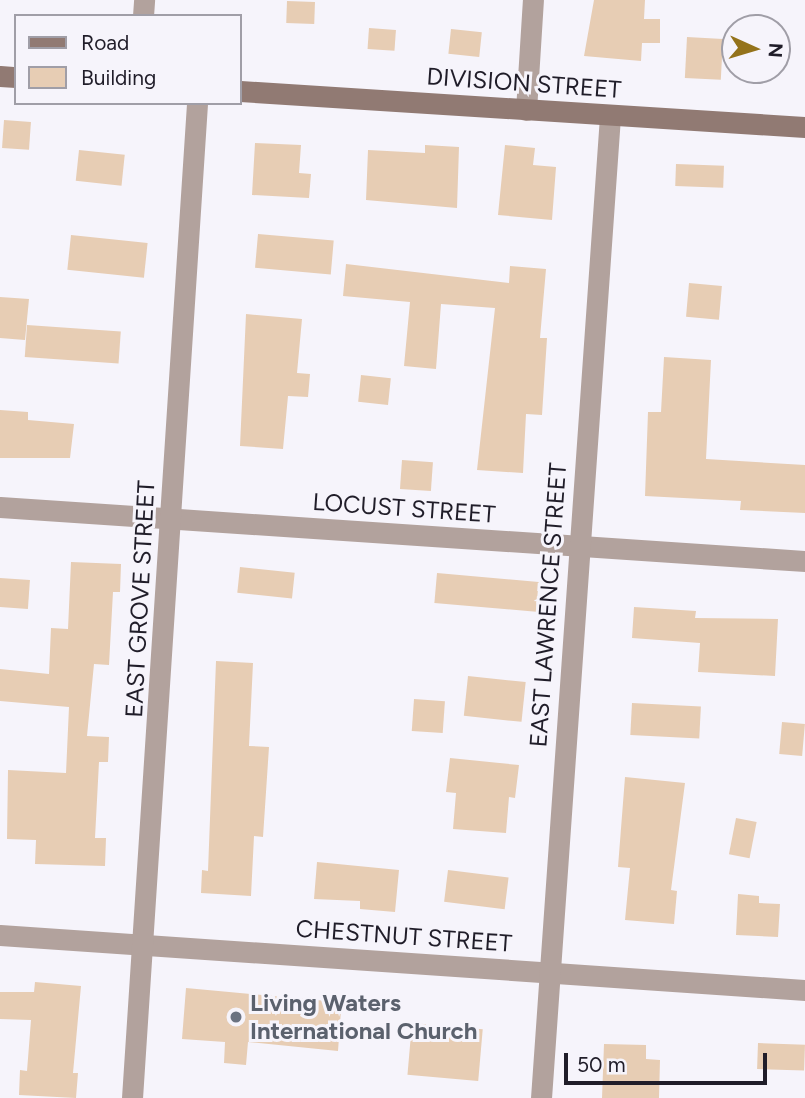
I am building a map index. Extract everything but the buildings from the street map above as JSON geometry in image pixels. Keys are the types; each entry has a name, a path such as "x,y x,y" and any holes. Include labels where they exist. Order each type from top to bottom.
{"street":[{"path":"526,110 533,0"},
{"name":"DIVISION STREET","path":"242,91 805,127"},
{"name":"EAST GROVE STREET","path":"132,1098 145,945 169,518 197,105"},
{"name":"EAST LAWRENCE STREET","path":"541,1098 610,115"},
{"name":"LOCUST STREET","path":"0,506 805,561"},
{"name":"CHESTNUT STREET","path":"0,935 805,990"}],"place":[{"name":"Living Waters International Church","path":"236,1017"}]}
